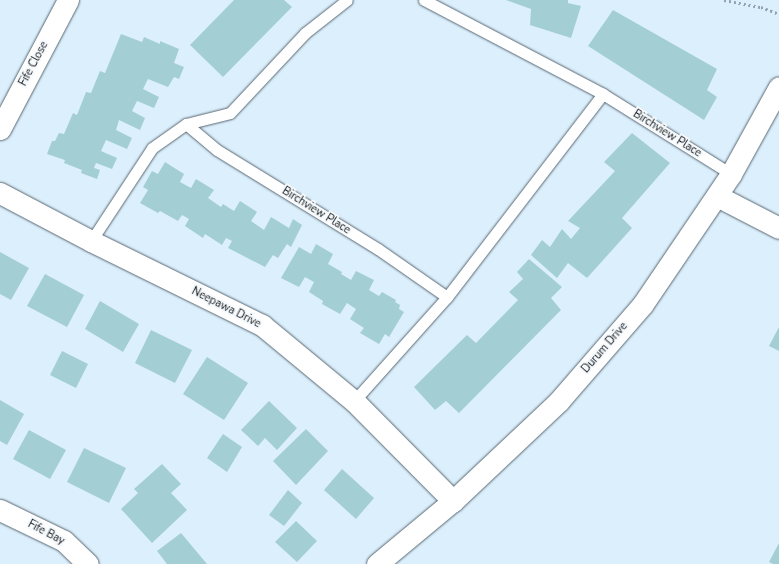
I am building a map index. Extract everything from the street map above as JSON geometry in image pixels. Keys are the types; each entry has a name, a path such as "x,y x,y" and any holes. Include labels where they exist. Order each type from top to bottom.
{"street":[{"name":"Fife Close","path":"0,129 68,0"},
{"name":"Durum Drive","path":"377,564 453,501 559,401 628,321 642,304 717,196 731,174 779,87"},
{"name":"Neepawa Drive","path":"0,193 262,325 354,401 453,501"},
{"path":"717,196 779,228"},
{"name":"Fife Bay","path":"0,510 64,541 88,564"}],"lane":[{"path":"91,240 152,148 186,124 230,113 305,33 347,0"},
{"name":"Birchview Place","path":"424,0 603,94 731,174"},
{"path":"354,401 447,297 603,94"},
{"name":"Birchview Place","path":"186,124 216,150 378,249 447,297"}],"path":[{"path":"724,0 761,7 779,14"}],"building":[{"path":"234,0 284,0 292,7 223,77 190,45"},
{"path":"506,0 568,0 568,3 581,6 571,38 530,25 531,9"},
{"path":"613,10 717,69 707,90 717,97 704,120 588,46"},
{"path":"121,34 142,42 144,37 160,44 160,41 179,49 174,63 184,67 179,79 174,77 168,87 148,79 143,89 159,97 154,108 137,101 132,111 145,118 140,130 119,120 116,130 132,138 127,149 106,140 101,151 117,158 112,169 96,163 94,168 100,170 97,179 81,173 82,170 64,163 65,160 47,154 52,141 55,141 59,133 64,134 73,113 77,115 86,92 91,93 100,71 105,73"},
{"path":"632,133 670,163 622,218 632,228 587,278 568,263 557,278 531,255 542,240 550,247 562,229 571,239 580,228 568,221 615,171 604,162"},
{"path":"165,162 184,174 180,182 191,188 196,179 214,190 208,198 221,207 223,204 234,211 240,201 257,212 251,221 264,230 271,217 289,228 293,219 302,225 291,247 287,244 278,258 273,255 265,267 228,248 232,241 226,238 222,245 205,234 203,238 185,226 189,219 182,215 178,221 160,211 158,213 140,203 148,190 143,187 152,171 158,174"},
{"path":"316,244 333,254 328,264 342,272 341,274 351,280 356,271 374,280 369,290 379,296 382,292 396,300 395,302 400,305 399,309 404,312 389,337 385,334 379,344 360,333 364,328 350,319 356,309 347,303 340,314 322,304 323,301 309,292 314,282 305,277 299,287 281,278 299,247 311,254"},
{"path":"0,252 29,268 11,300 0,294"},
{"path":"529,259 562,287 551,298 561,310 459,413 446,401 435,410 414,387 467,335 476,343 518,300 509,292 523,279 517,272"},
{"path":"45,274 84,295 67,327 27,306"},
{"path":"100,301 139,324 123,352 85,329"},
{"path":"779,327 779,351 769,346"},
{"path":"151,330 192,350 175,383 135,363"},
{"path":"62,351 88,364 76,388 50,375"},
{"path":"207,357 248,383 224,420 183,394"},
{"path":"0,400 24,414 7,445 0,441"},
{"path":"269,401 297,428 277,450 265,438 258,446 241,430"},
{"path":"306,429 328,451 296,485 273,461"},
{"path":"29,430 66,450 50,479 13,459"},
{"path":"223,434 242,447 227,472 207,458"},
{"path":"84,448 126,468 109,503 67,482"},
{"path":"162,464 181,484 171,493 187,510 152,543 121,509 138,493 134,489"},
{"path":"342,469 374,498 356,519 324,490"},
{"path":"288,490 302,503 284,526 269,515"},
{"path":"296,521 317,541 297,562 275,542"},
{"path":"181,533 207,564 167,564 157,551"},
{"path":"779,543 779,564 773,564 769,562"}]}
